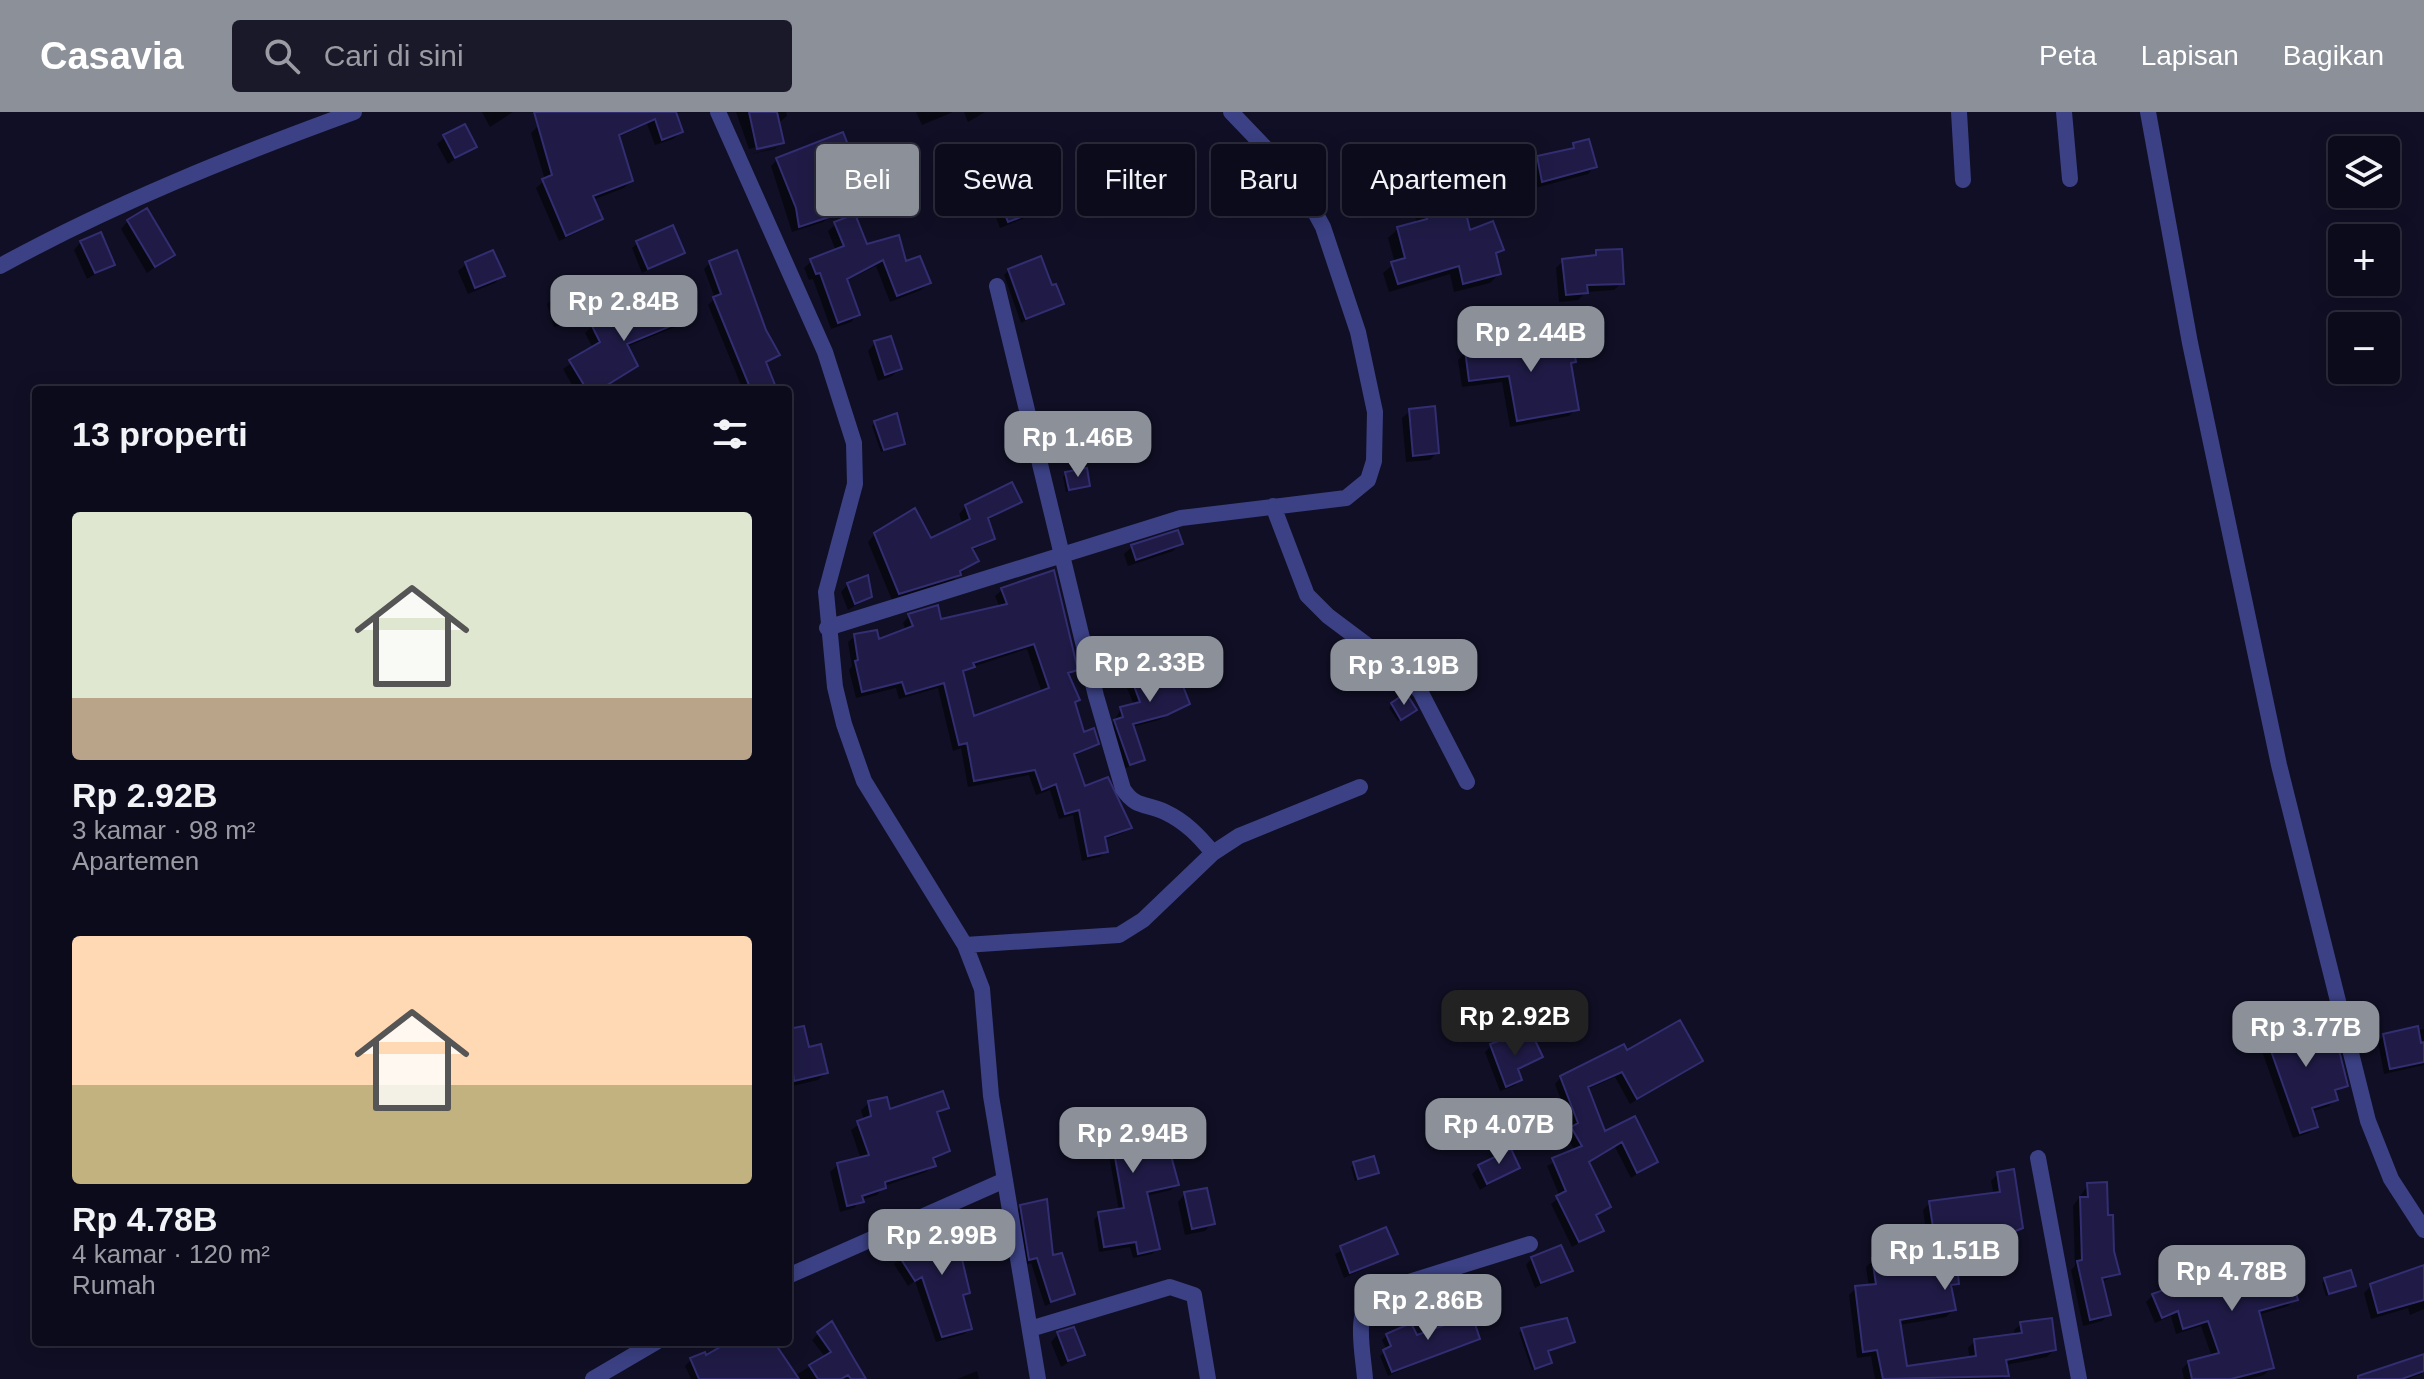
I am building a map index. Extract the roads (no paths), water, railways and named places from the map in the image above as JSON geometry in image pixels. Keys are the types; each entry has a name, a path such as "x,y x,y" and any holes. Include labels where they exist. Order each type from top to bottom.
{"street":[{"path":"0,266 117,208 255,148 354,112"},
{"path":"718,112 825,352 854,443 855,484 826,592 827,628 844,724 864,781 965,945 982,989 991,1096 1038,1379"},
{"path":"827,628 1181,518 1346,498 1360,489 1374,461 1375,412 1358,332 1323,227 1299,183 1231,112"},
{"path":"1959,112 1963,180"},
{"path":"2064,112 2070,179"},
{"path":"2148,112 2190,343 2282,781 2368,1121 2391,1179 2424,1230"},
{"path":"997,286 1123,789 1140,807 1162,810 1192,828 1213,853"},
{"path":"1273,506 1307,595 1328,616 1408,676 1428,704 1467,782"},
{"path":"965,945 1119,935 1143,920 1213,853 1239,836 1360,787"},
{"path":"2038,1158 2079,1379"},
{"path":"792,1274 1005,1180"},
{"path":"1347,1379 1365,1377 1361,1315 1363,1303 1374,1293 1530,1244"},
{"path":"1030,1329 1170,1287 1182,1289 1194,1295 1208,1379"},
{"path":"593,1379 649,1346"}]}
